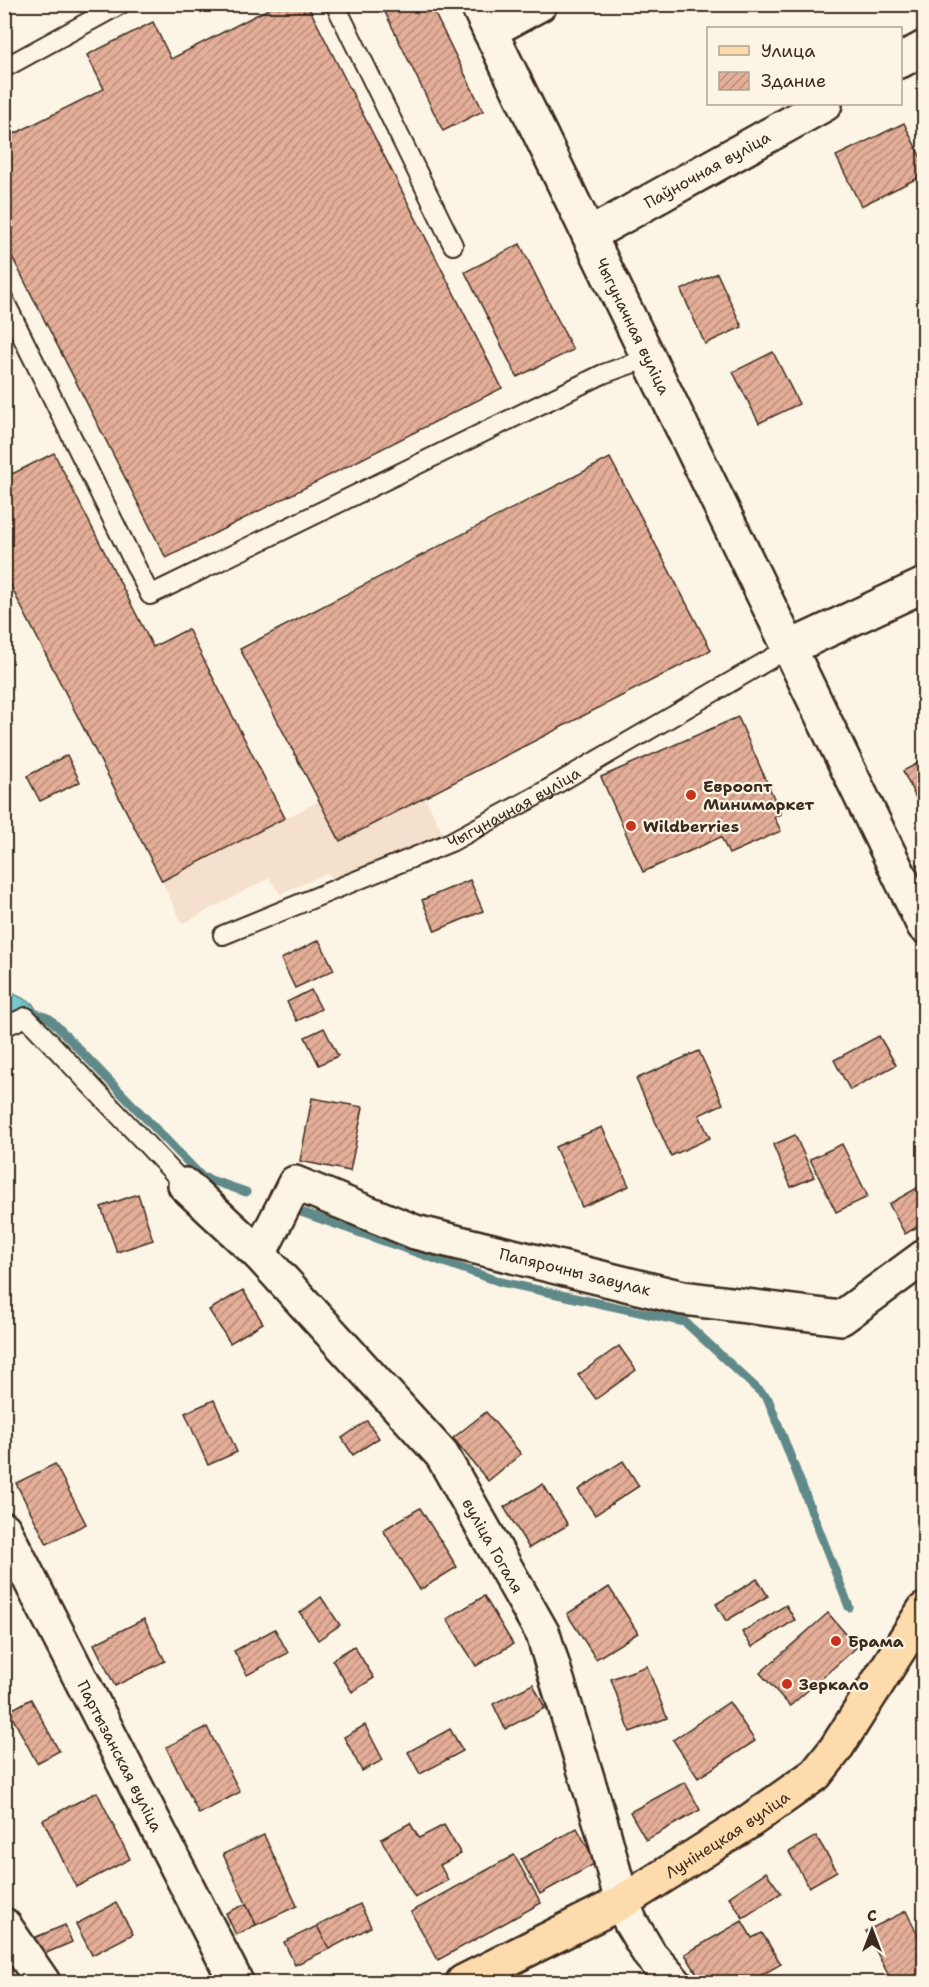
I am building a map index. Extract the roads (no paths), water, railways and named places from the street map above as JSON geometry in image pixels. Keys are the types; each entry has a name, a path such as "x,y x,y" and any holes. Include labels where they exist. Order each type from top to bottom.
{"main road":[{"name":"Лунінецкая вуліца","path":"464,1983 622,1902 744,1825 816,1774 835,1750 924,1610"}],"street":[{"path":"484,18 540,4"},
{"name":"Чыгуначная вуліца","path":"484,18 924,926"},
{"path":"902,60 924,48"},
{"name":"Паўночная вуліца","path":"589,235 823,105"},
{"path":"789,648 924,585"},
{"name":"Папярочны завулак","path":"259,1254 295,1183 415,1232 683,1298 841,1318 924,1257"},
{"name":"вуліца Гогаля","path":"185,1185 259,1254 442,1455 543,1634 602,1827 622,1902 631,1923 650,1955 674,1983"},
{"name":"Партызанская вуліца","path":"4,1529 236,1983"},
{"path":"4,1925 43,1983"}],"lane":[{"path":"4,68 122,4"},
{"path":"335,4 453,245"},
{"path":"4,300 150,596 603,374 648,358"},
{"name":"Чыгуначная вуліца","path":"223,936 451,842 536,796 789,648"},
{"path":"4,1027 26,1017 185,1185"}],"water":[{"path":"4,989 32,1003 45,1023 5,1008"}],"waterway":[{"path":"29,1011 50,1019 202,1177 246,1192"},
{"path":"301,1212 501,1282 685,1322 768,1399 849,1607"}],"place":[{"name":"Евроопт Минимаркет","path":"691,795"},
{"name":"Wildberries","path":"631,826"},
{"name":"Брама","path":"836,1641"},
{"name":"Зеркало","path":"787,1684"}]}
